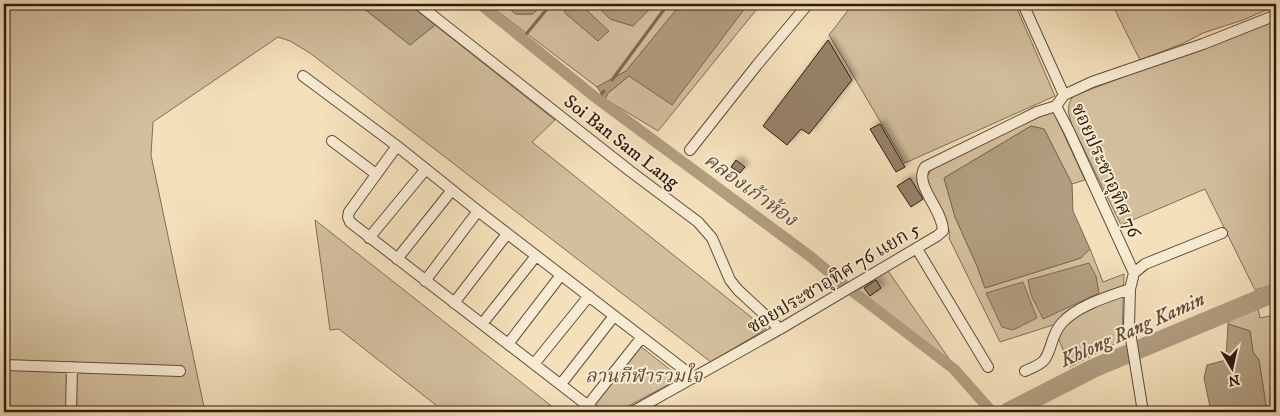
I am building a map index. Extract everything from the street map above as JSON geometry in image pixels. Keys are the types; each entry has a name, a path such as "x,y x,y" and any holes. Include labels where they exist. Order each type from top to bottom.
{"street":[{"name":"Soi Ban Sam Lang","path":"418,4 630,171 698,222 712,238 730,280 738,290 780,329"},
{"path":"690,150 808,4"},
{"path":"1023,4 1064,95"},
{"name":"ซอยประชาอุทิศ 76","path":"1134,273 1056,106 1064,95 1101,78 1203,44 1276,15"},
{"path":"304,76 695,378"},
{"name":"ซอยประชาอุทิศ 76 แยก 5","path":"632,412 856,285 917,249 942,231 941,217 922,182 921,172 924,167 1029,116 1056,106"},
{"path":"332,141 376,174"},
{"path":"397,146 349,212 350,222 596,412"},
{"path":"369,238 426,169"},
{"path":"397,259 452,190"},
{"path":"425,280 478,211"},
{"path":"1143,412 1129,326 1130,289 1134,273 1145,264 1222,233"},
{"path":"454,303 507,234"},
{"path":"917,249 988,367"},
{"path":"482,324 536,256"},
{"path":"508,344 561,275"},
{"path":"1025,371 1045,360 1053,336 1062,322 1088,305 1130,289"},
{"path":"534,364 589,296"},
{"path":"561,384 614,316"},
{"path":"588,405 642,337"},
{"path":"4,365 180,371"},
{"path":"71,412 72,367"}],"green space":[{"path":"4,4 358,4 410,45 435,25 555,120 532,142 766,329 711,362 310,53 290,41 278,37 153,122 151,155 205,412 4,412"},
{"path":"488,4 503,4 516,14 533,14 542,4 571,4 564,12 598,41 608,31 580,4 595,4 610,19 633,26 655,4 681,4 626,71 597,87"},
{"path":"748,4 761,4 658,131 605,99 608,93 629,76 672,104"},
{"path":"853,4 1015,4 1055,96 905,163 829,35"},
{"path":"1112,4 1276,4 1276,6 1243,20 1203,33 1184,43 1140,60"},
{"path":"1276,19 1276,284 1255,290 1205,189 1121,225 1072,125 1069,107 1073,96"},
{"path":"1053,111 1085,180 1072,184 1044,129 1031,126 944,178 955,217 985,288 1081,258 1090,249 1103,282 1124,274 1122,340 1070,367 1053,325 1000,342 949,238 950,233 927,177 933,166 1046,112"},
{"path":"315,220 559,412 432,412 437,406 339,329 330,330"},
{"path":"888,271 950,360 855,292"},
{"path":"1248,308 1258,308 1260,318 1276,315 1276,412 1267,412 1259,360 1253,352 1250,331 1228,324 1232,315"},
{"name":"ลานกีฬารวมใจ","path":"640,346 681,378 617,412 600,412 592,406"}],"shaded area":[{"path":"358,4 409,4 435,25 410,45"},
{"path":"503,4 542,4 533,14 516,14"},
{"path":"571,4 580,4 609,31 598,41 564,12"},
{"path":"595,4 655,4 633,26 610,19"},
{"path":"681,4 748,4 672,105 629,76 608,93 605,99 597,87 626,71"},
{"path":"1031,126 1044,129 1072,184 1073,211 1090,249 1081,258 985,288 955,217 944,178"},
{"path":"1089,263 1096,276 1099,293 1043,319 1031,295 1028,280"},
{"path":"1023,282 1037,318 1013,330 1002,327 986,293"},
{"path":"1228,324 1250,331 1253,352 1259,360 1267,412 1211,412 1204,378 1207,365 1226,360"}],"building":[{"path":"828,40 852,80 809,134 801,129 787,145 763,126"},
{"path":"880,124 905,167 896,172 870,129"},
{"path":"736,160 745,167 740,173 731,167"},
{"path":"910,178 923,199 911,207 897,186"},
{"path":"876,280 881,288 870,296 864,288"}],"waterway":[{"name":"คลองเก้าห้อง","path":"480,4 595,97 811,257 843,284 954,369 992,412"},
{"path":"523,38 551,4"},
{"path":"612,80 668,4"},
{"path":"598,99 604,91"},
{"name":"Khlong Rang Kamin","path":"1008,412 1094,368 1276,292"}]}
